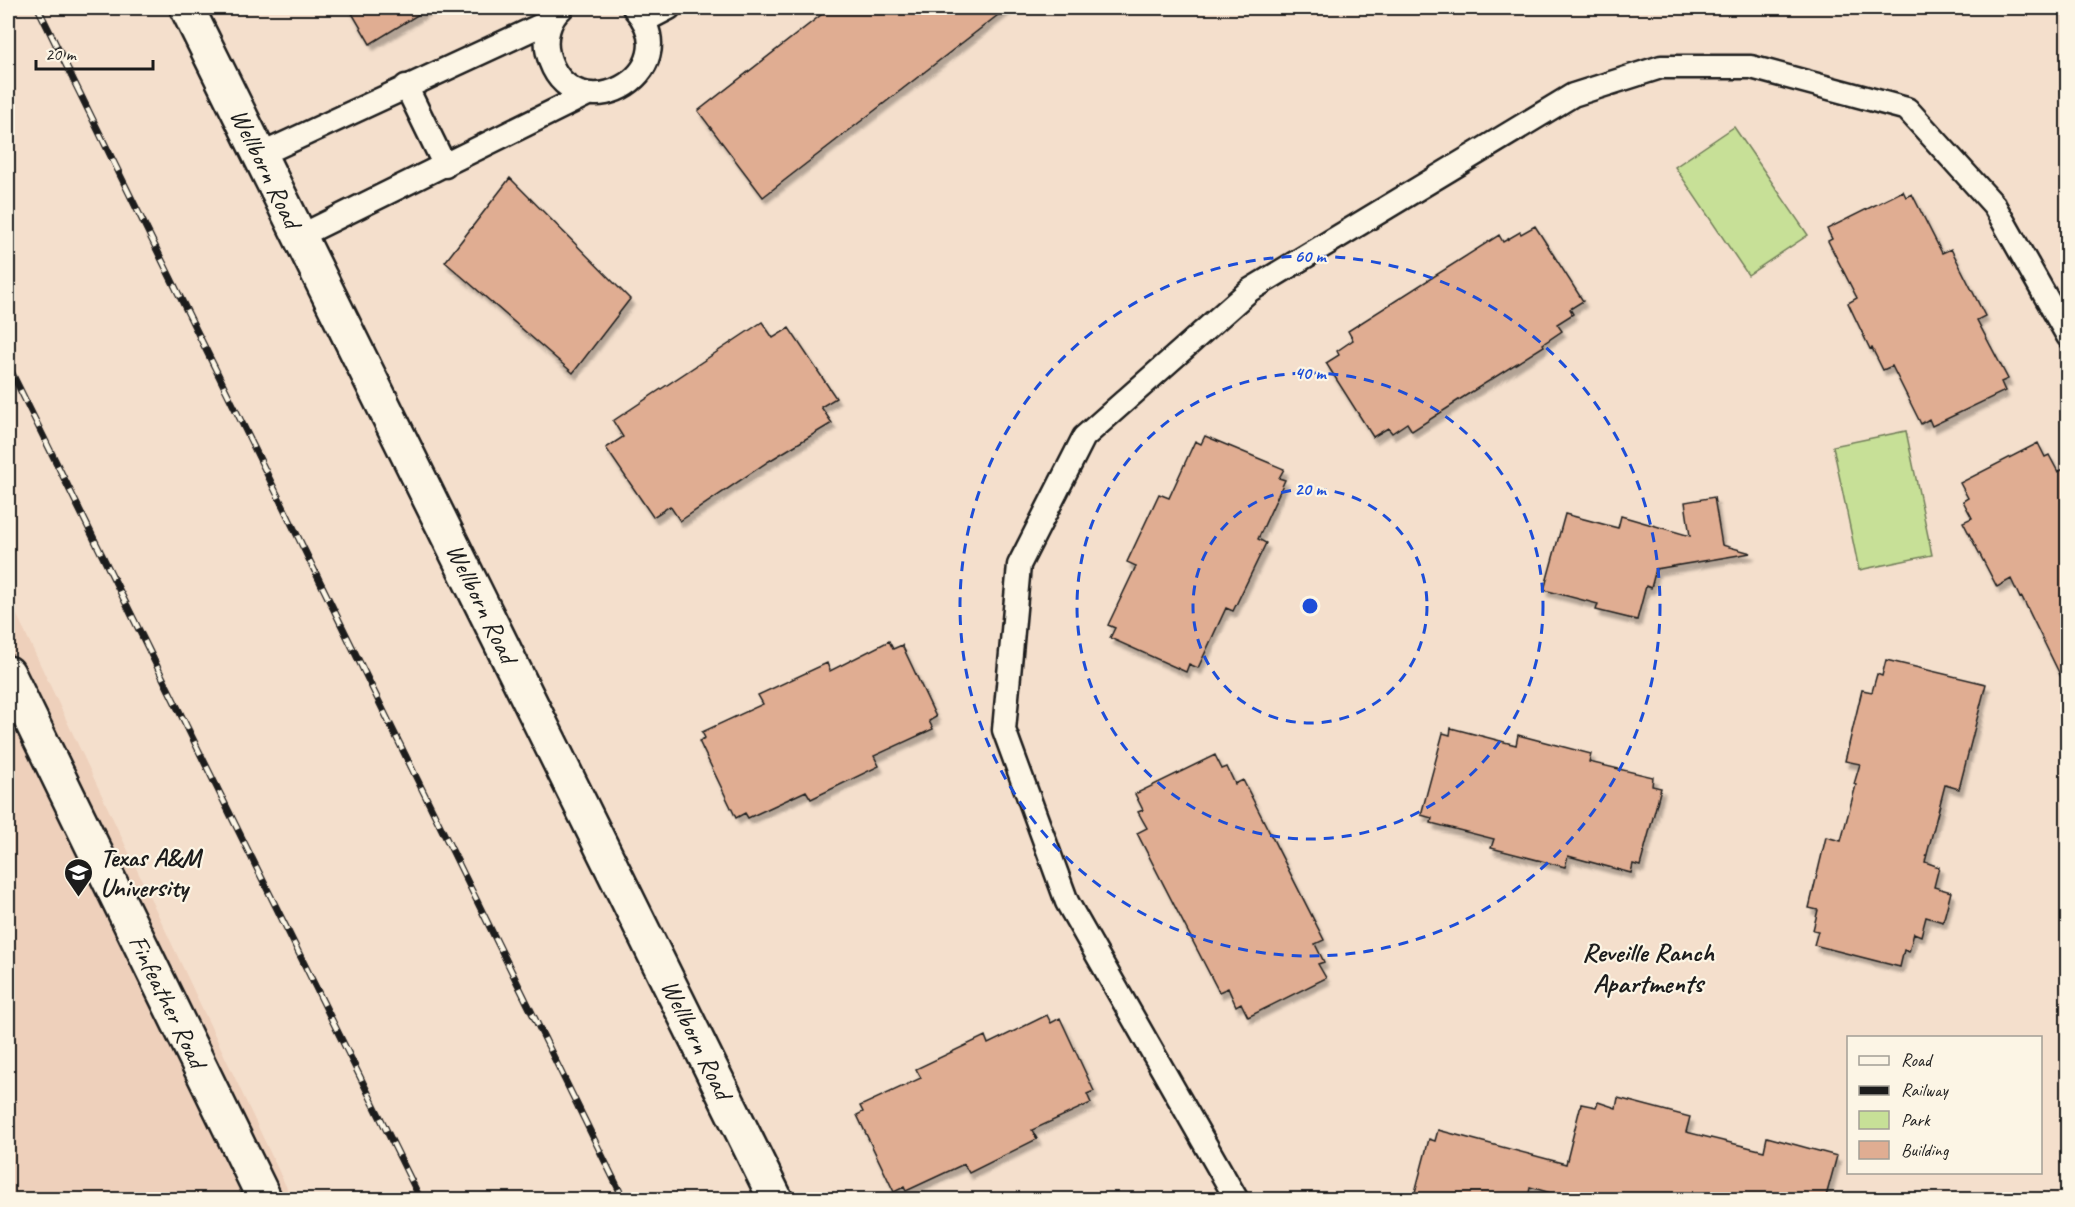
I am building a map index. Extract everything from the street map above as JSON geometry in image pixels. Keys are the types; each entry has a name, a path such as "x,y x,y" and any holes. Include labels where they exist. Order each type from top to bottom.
{"main road":[{"name":"Wellborn Road","path":"187,8 776,1200"},
{"name":"Finfeather Road","path":"8,673 265,1200"}],"lane":[{"path":"557,14 547,35 547,51 552,66 560,79 573,89 600,95 622,88 633,81 647,59 648,34 639,14 669,8"},
{"path":"260,155 557,14"},
{"path":"1237,1200 1067,902 1004,730 1019,565 1084,438 1250,290 1573,95 1661,67 1751,67 1907,109 1994,206 2067,336"},
{"path":"406,86 445,166"},
{"path":"300,236 588,94"}],"shaded area":[{"name":"Texas A&M University","path":"8,596 292,1199 8,1199"}],"green space":[{"path":"1734,127 1808,235 1748,275 1675,167"},
{"path":"1906,431 1932,555 1859,570 1833,446"}],"building":[{"path":"349,8 429,8 370,44"},
{"path":"830,8 1007,8 763,197 698,111"},
{"path":"510,178 630,299 573,373 445,262"},
{"path":"1903,191 1906,197 1912,194 1942,253 1951,249 1985,316 1977,320 2008,379 2001,382 2005,391 1932,426 1929,419 1921,424 1892,366 1883,370 1872,348 1870,349 1848,303 1857,298 1828,241 1832,239 1827,229"},
{"path":"1535,226 1583,301 1570,309 1573,314 1557,324 1562,331 1543,344 1544,346 1412,431 1407,423 1392,433 1388,428 1373,437 1326,363 1339,355 1337,351 1353,340 1348,331 1499,235 1503,242"},
{"path":"762,322 773,338 789,328 836,398 821,407 832,423 769,461 680,521 670,506 653,517 606,448 623,437 613,421"},
{"path":"1205,436 1284,469 1279,478 1285,480 1258,539 1266,543 1233,611 1226,608 1198,668 1189,664 1186,672 1110,638 1115,628 1108,625 1136,566 1127,562 1159,494 1169,498 1195,441 1201,444"},
{"path":"2038,443 2045,457 2049,455 2058,472 2067,467 2067,689 2011,579 1997,587 1963,522 1972,518 1963,501 1968,498 1960,483"},
{"path":"1714,497 1722,545 1751,553 1656,569 1651,588 1646,586 1637,620 1596,610 1598,604 1544,590 1565,514 1618,528 1621,516 1690,536 1685,502"},
{"path":"889,641 893,649 902,645 936,717 929,721 933,729 874,756 879,766 811,799 806,791 748,818 745,813 736,818 699,741 705,738 702,732 763,704 758,695 827,663 830,671"},
{"path":"1886,660 1986,684 1959,789 1945,785 1925,862 1939,867 1934,887 1951,892 1943,922 1926,917 1921,936 1914,933 1909,952 1904,950 1900,967 1814,945 1818,931 1813,930 1818,910 1809,908 1826,837 1841,841 1856,785 1854,784 1860,764 1845,761 1862,690 1872,692 1877,674 1882,676"},
{"path":"1451,728 1516,745 1518,735 1591,754 1589,762 1653,777 1652,786 1661,788 1640,866 1633,864 1631,873 1568,856 1565,867 1491,848 1494,839 1431,823 1432,818 1421,815 1443,733 1450,735"},
{"path":"1215,755 1222,769 1227,767 1235,784 1243,780 1324,940 1315,944 1324,962 1318,964 1326,978 1248,1017 1241,1003 1236,1006 1228,988 1219,992 1137,833 1147,828 1138,812 1143,810 1135,794"},
{"path":"1047,1015 1051,1023 1060,1018 1094,1091 1087,1094 1091,1103 1032,1130 1037,1139 969,1173 964,1164 906,1191 904,1187 894,1192 857,1115 863,1112 860,1106 921,1078 916,1069 985,1036 988,1044"},
{"path":"1618,1098 1690,1117 1686,1132 1764,1151 1767,1137 1837,1156 1825,1200 1575,1200 1530,1187 1528,1200 1413,1200 1429,1139 1435,1141 1438,1130 1566,1164 1581,1104 1596,1107 1598,1102 1616,1108"}],"railway":[{"path":"38,8 624,1200"},
{"path":"8,365 421,1200"}],"place":[{"name":"Texas A&M University","path":"79,898"}],"district":[{"name":"Reveille Ranch Apartments","path":"1648,968"}]}
